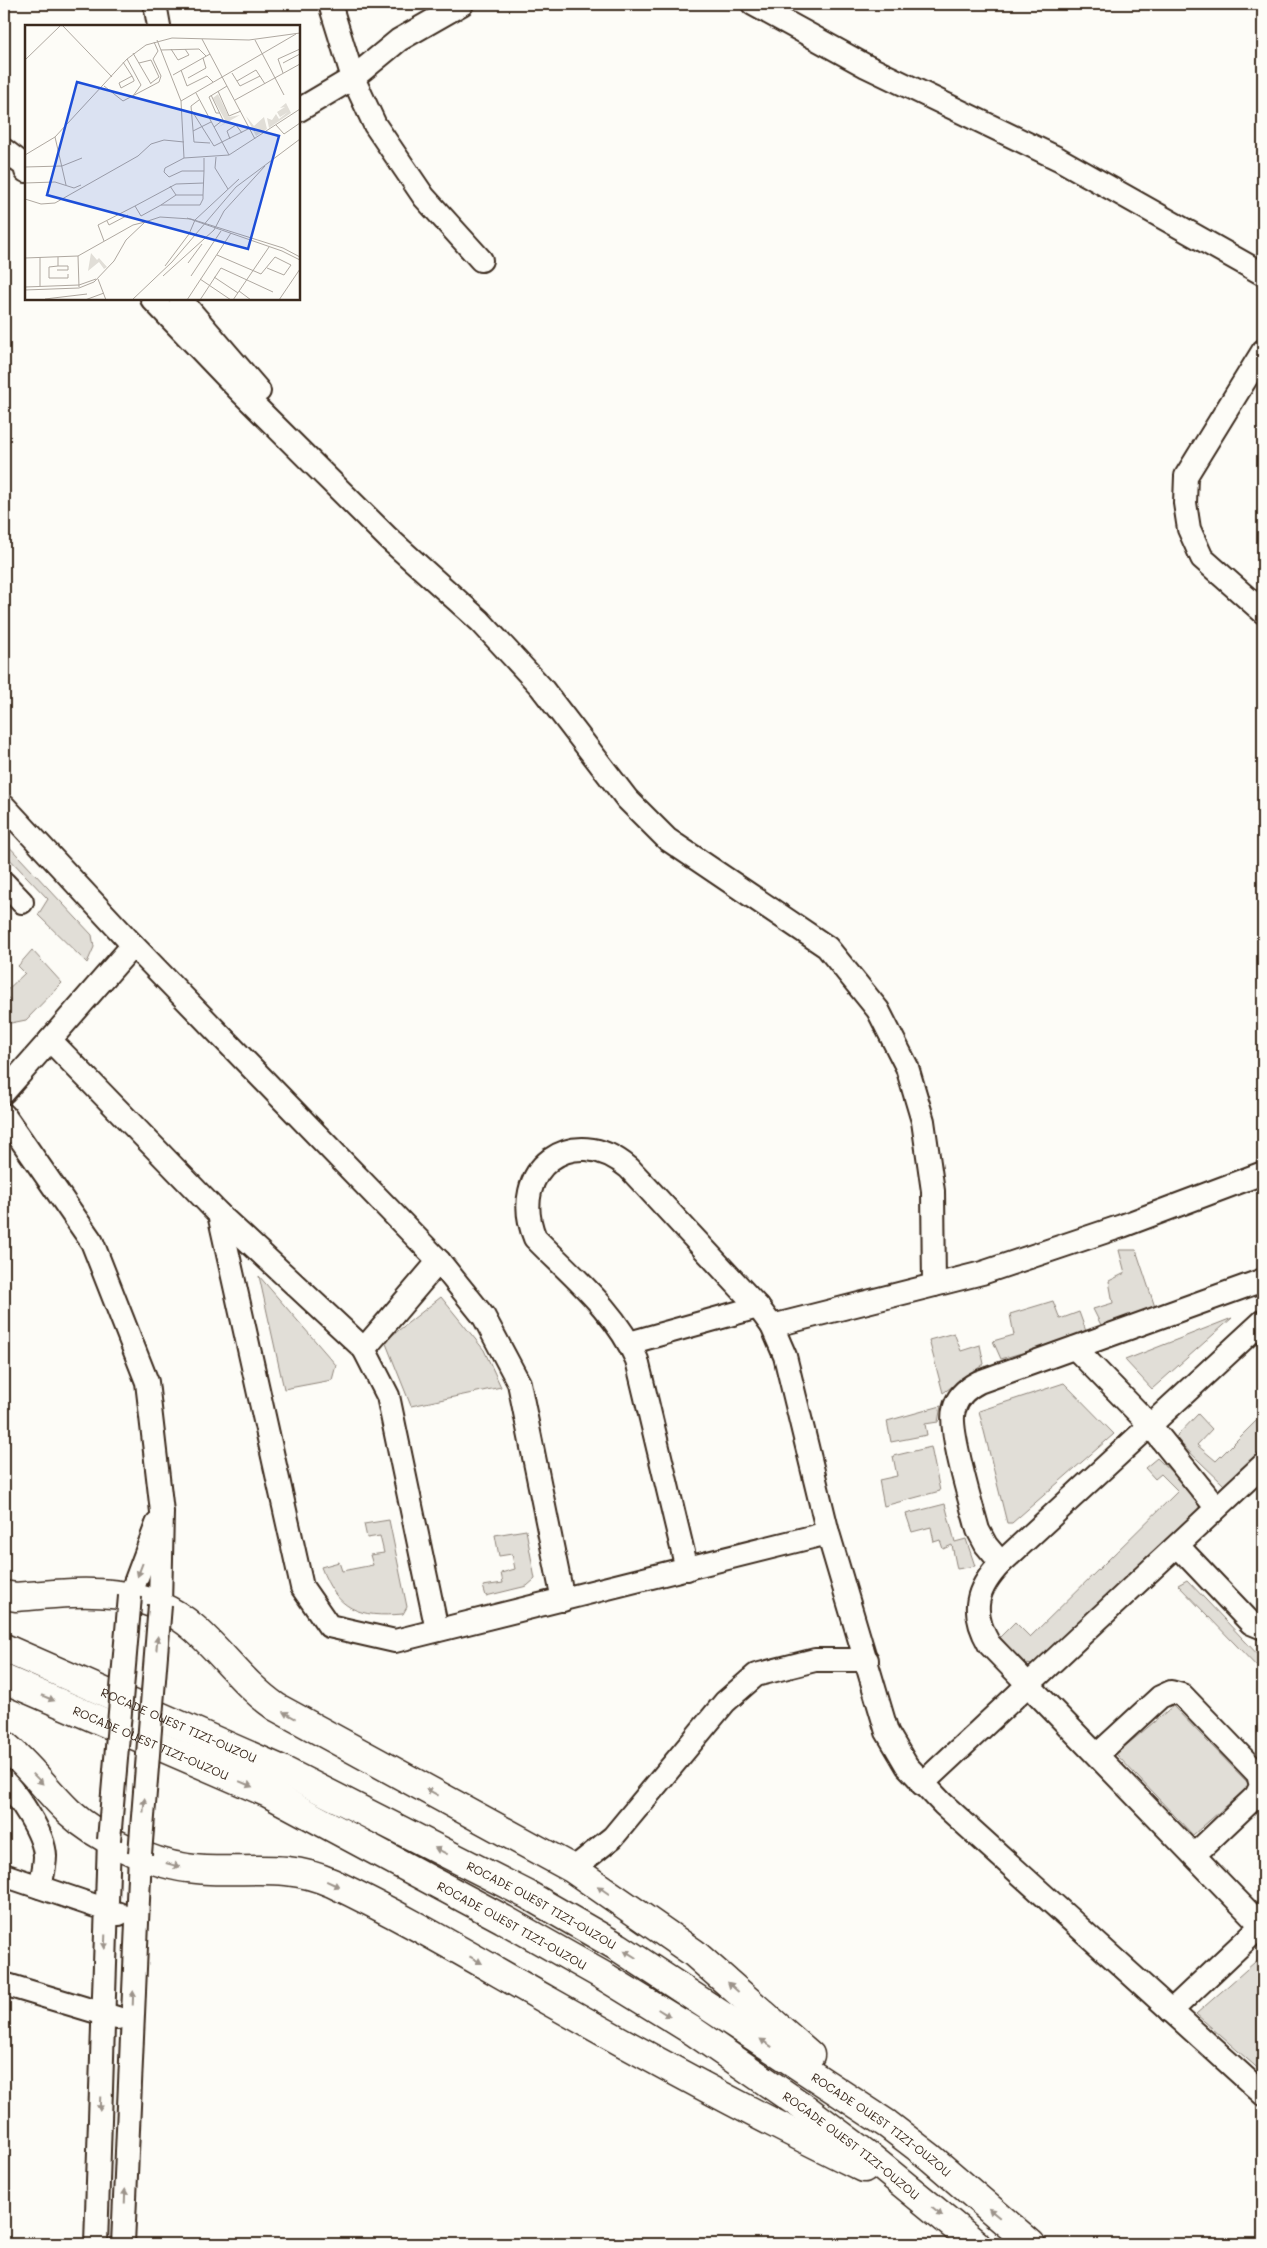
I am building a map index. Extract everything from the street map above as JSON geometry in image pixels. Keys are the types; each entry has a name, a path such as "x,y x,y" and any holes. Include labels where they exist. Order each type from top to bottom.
{"highway":[{"path":"4,1595 16,1597 95,1591 130,1596 160,1605 194,1628 254,1690 276,1708 574,1869 694,1954 887,2124"},
{"name":"ROCADE OUEST TIZI-OUZOU","path":"4,1648 280,1768 528,1895 618,1947 887,2124 930,2157 1032,2244"},
{"name":"ROCADE OUEST TIZI-OUZOU","path":"4,1679 268,1794 594,1970 693,2032 806,2109 976,2244"},
{"path":"4,1745 69,1812 109,1840 140,1854 188,1868 276,1869 312,1876 331,1883 436,1938 661,2064 911,2191"}],"street":[{"path":"155,4 159,25"},
{"path":"330,4 353,78 375,125 424,197 482,260"},
{"path":"300,109 353,78 399,40 462,4"},
{"path":"753,4 866,66 1058,159 1263,274"},
{"path":"4,150 25,168"},
{"path":"153,300 388,538 480,621 541,687 626,799 667,839 827,947 878,1010 907,1067 923,1121 933,1191 934,1285"},
{"path":"181,300 277,411 319,469"},
{"path":"1263,351 1186,476 1185,503 1189,529 1202,558 1263,612"},
{"path":"4,806 132,945 439,1261 484,1316 519,1383 563,1600"},
{"path":"4,883 22,902"},
{"path":"4,1092 132,945"},
{"path":"50,1040 219,1214 364,1349 388,1396 437,1630"},
{"path":"4,1116 92,1242 147,1382 162,1512 160,1605 136,1920 123,2244"},
{"path":"687,1569 639,1369 629,1343 611,1317 535,1238 528,1222 527,1204 534,1180 550,1160 566,1152 583,1148 600,1150 616,1156 636,1175 758,1307 772,1326 785,1356 828,1533 888,1732 907,1766 922,1784 1263,2094"},
{"path":"772,1326 982,1273 1122,1226 1263,1174"},
{"path":"219,1214 302,1587 329,1626 395,1640 828,1533"},
{"path":"364,1349 439,1261"},
{"path":"1001,1563 986,1545 978,1530 953,1430 953,1410 957,1401 970,1386 1263,1280"},
{"path":"629,1343 758,1307"},
{"path":"1171,2011 1262,1925 989,1644 978,1620 979,1594 984,1583 1001,1563 1149,1424 1263,1321"},
{"path":"1075,1348 1149,1424 1216,1507"},
{"path":"922,1784 1263,1465"},
{"path":"96,2244 109,1840 130,1596 162,1512"},
{"path":"1178,1546 1250,1623 1263,1628"},
{"path":"574,1869 612,1837 725,1702 756,1674 815,1660 867,1660"},
{"path":"1097,1755 1160,1697 1171,1692 1182,1695 1238,1752 1258,1774 1261,1786 1260,1792 1194,1855"},
{"path":"4,1781 14,1792 42,1841 45,1862 40,1887"},
{"path":"4,1875 136,1920"},
{"path":"4,1984 132,2022"}],"shaded area":[{"path":"4,841 92,935 94,947 87,963 38,915 48,899 4,853"},
{"path":"32,950 62,983 26,1020 11,1023 4,1013 10,999 4,996 4,993 25,973 18,966"},
{"path":"1119,1250 1136,1250 1156,1310 1103,1329 1093,1309 1113,1303 1109,1281 1125,1273"},
{"path":"259,1276 336,1365 332,1380 284,1389"},
{"path":"441,1297 484,1350 501,1387 411,1406 385,1341"},
{"path":"1053,1301 1060,1319 1079,1312 1087,1334 1001,1359 993,1341 1014,1335 1010,1314"},
{"path":"1232,1318 1152,1389 1125,1360"},
{"path":"954,1333 961,1351 980,1345 984,1364 943,1393 929,1340"},
{"path":"1064,1383 1114,1434 1012,1523 1007,1523 979,1411"},
{"path":"941,1406 938,1422 925,1424 927,1435 891,1442 887,1421"},
{"path":"1198,1414 1212,1429 1197,1445 1216,1461 1263,1414 1263,1460 1236,1485 1224,1485 1175,1438"},
{"path":"931,1447 940,1491 884,1506 879,1480 897,1476 893,1456"},
{"path":"1157,1458 1197,1496 1199,1507 1197,1520 1038,1665 1023,1664 1000,1637 1015,1622 1030,1637 1178,1491 1161,1474 1155,1479 1145,1468"},
{"path":"945,1504 955,1542 966,1539 975,1566 957,1569 952,1545 943,1549 940,1540 934,1542 931,1527 912,1532 906,1514"},
{"path":"389,1520 407,1607 403,1614 388,1615 362,1612 342,1602 327,1582 321,1567 339,1562 342,1571 373,1565 370,1555 384,1553 380,1536 367,1538 364,1524"},
{"path":"526,1530 535,1579 527,1586 486,1596 483,1586 503,1583 501,1573 515,1569 512,1554 499,1556 495,1535"},
{"path":"1187,1580 1263,1660 1263,1673 1178,1585"},
{"path":"1173,1706 1250,1785 1193,1835 1116,1754"},
{"path":"1263,1955 1263,2073 1196,2014"}]}
